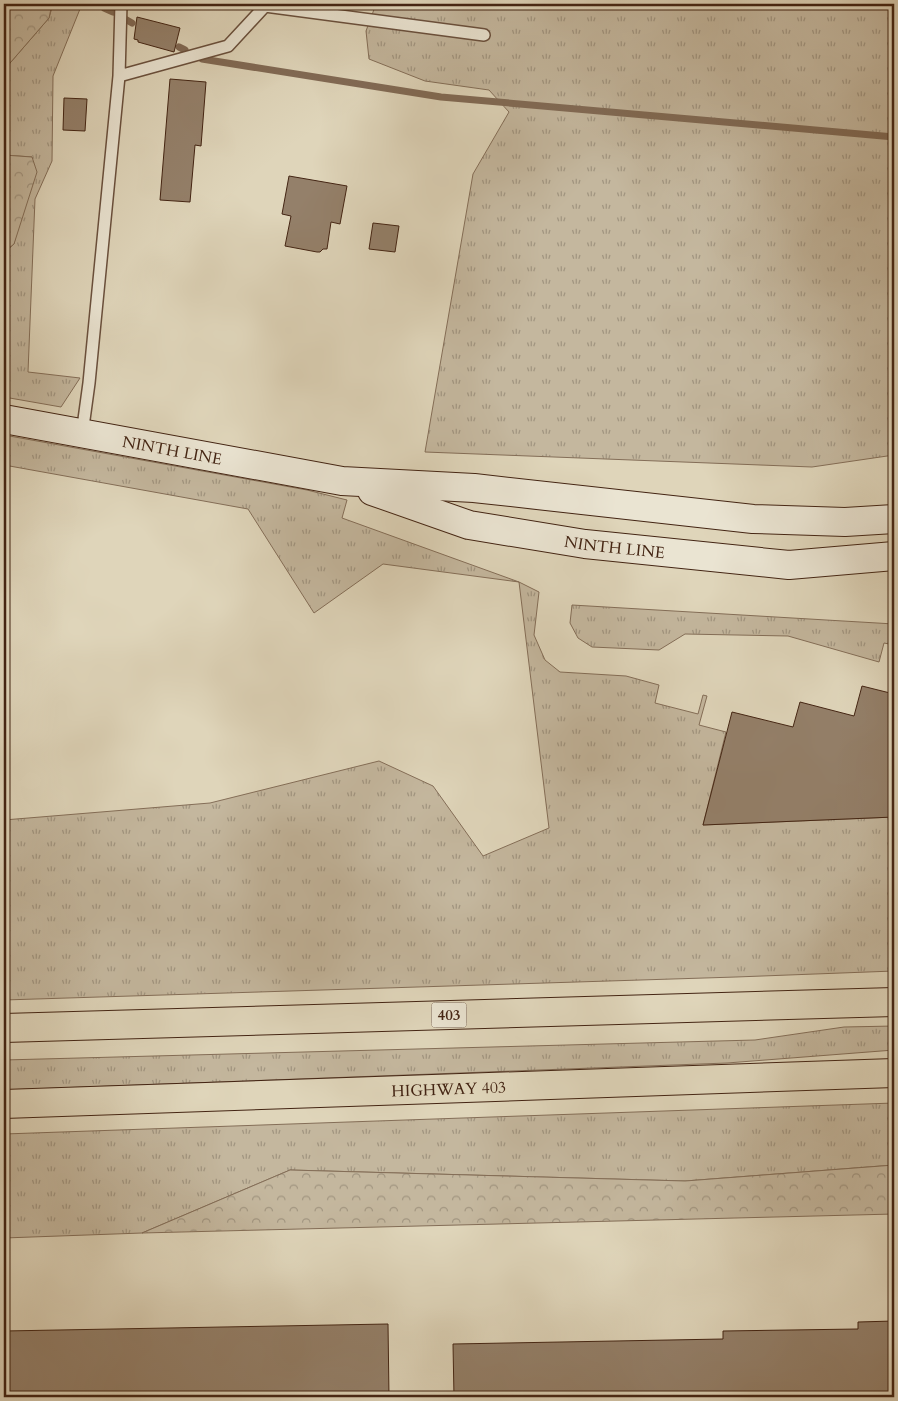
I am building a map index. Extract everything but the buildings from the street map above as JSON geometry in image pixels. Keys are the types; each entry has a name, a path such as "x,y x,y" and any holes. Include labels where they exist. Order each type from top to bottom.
{"highway":[{"name":"403","path":"4,1028 894,1002"},
{"name":"HIGHWAY 403","path":"4,1104 894,1073"}],"main road":[{"name":"NINTH LINE","path":"4,420 342,481 474,488 753,519 845,522 894,519"},
{"name":"NINTH LINE","path":"342,481 469,525 554,540 631,550 789,565 894,556"}],"lane":[{"path":"82,434 89,383 118,76 121,4"},
{"path":"118,76 228,46 265,5 484,35"}],"green space":[{"path":"4,4 52,4 49,18 4,70"},
{"path":"53,4 82,4 53,76 52,161 35,199 28,372 80,378 61,407 4,397 4,253 14,244 32,157 4,155 4,70 49,18"},
{"path":"376,4 894,4 894,455 812,467 425,452 473,174 509,112 489,90 425,81 369,59 366,31"},
{"path":"4,155 32,157 37,172 14,244 4,252"},
{"path":"4,435 307,490 347,500 342,518 519,582 383,564 314,613 248,509 4,465"},
{"path":"519,582 539,592 534,635 545,660 560,672 626,676 659,685 655,703 698,714 703,695 707,696 699,725 726,732 703,825 894,817 894,971 4,1000 4,820 210,803 379,761 433,786 483,856 549,828"},
{"path":"572,605 894,624 894,645 884,643 879,662 788,636 685,634 659,650 592,647 578,638 570,623"},
{"path":"894,1026 894,1050 727,1063 4,1090 4,1060 755,1040 844,1027"},
{"path":"894,1103 894,1165 685,1181 290,1170 142,1233 4,1238 4,1134"},
{"path":"894,1165 894,1214 142,1233 290,1170 685,1181"}],"waterway":[{"path":"101,4 104,8 113,12"},
{"path":"125,19 132,23"},
{"path":"179,47 185,50"},
{"path":"202,59 441,97 894,137"}]}
